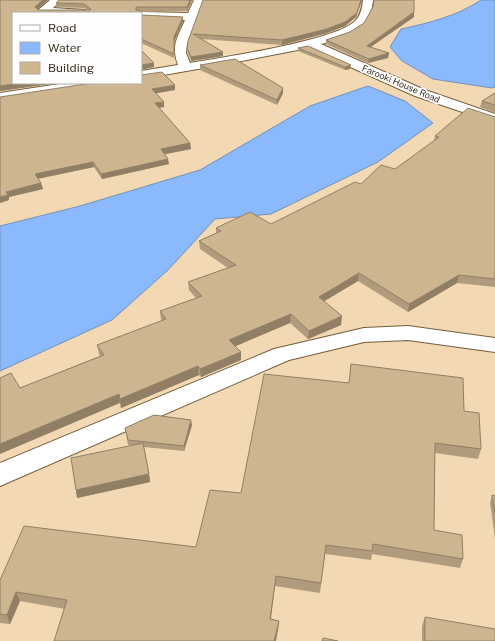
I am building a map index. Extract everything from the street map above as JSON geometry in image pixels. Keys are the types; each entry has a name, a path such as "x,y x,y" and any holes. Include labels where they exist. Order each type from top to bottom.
{"street":[{"path":"57,0 43,11 64,12"},
{"path":"185,68 180,53 181,45 199,0"},
{"path":"142,75 310,44 360,24 366,12 368,0"},
{"path":"142,15 192,17"},
{"name":"Farooki House Road","path":"310,44 420,93 495,119"},
{"path":"0,97 86,84"},
{"path":"0,475 282,354 364,335 408,333 495,345"}],"water":[{"path":"481,0 495,0 495,87 492,88 433,79 402,61 390,47 401,29 453,15"},
{"path":"368,86 405,101 433,123 378,162 271,214 215,219 168,270 112,320 0,371 0,226 80,206 200,170 310,106"}],"building":[{"path":"0,0 43,0 35,7 38,10 89,10 91,9 84,4 56,3 59,0 190,0 187,7 136,7 136,10 139,10 140,12 12,12 12,84 15,84 0,86"},
{"path":"203,0 361,0 357,13 345,22 327,29 282,40 193,34 223,52 191,57 187,48 188,41"},
{"path":"374,0 414,0 414,12 367,46 389,53 369,59 326,40 350,32 364,23 373,7"},
{"path":"142,15 183,17 174,37 174,54 142,39"},
{"path":"308,46 351,65 345,67 298,48"},
{"path":"142,51 154,63 142,65"},
{"path":"235,59 283,88 277,100 200,65"},
{"path":"162,72 175,85 152,89 164,102 155,103 190,143 161,149 168,159 101,174 93,162 35,174 41,183 6,192 8,195 0,197 0,97 85,84 142,84 142,75"},
{"path":"495,93 495,105 482,101"},
{"path":"468,108 495,117 495,279 459,275 409,304 359,273 319,297 342,316 309,331 291,314 229,340 241,352 200,369 198,366 120,399 119,394 0,444 0,378 11,373 20,388 104,355 97,345 166,319 160,311 202,296 188,282 236,265 199,241 221,231 216,228 250,212 271,224 355,182 361,184 381,165 395,169 439,137 435,136"},
{"path":"351,364 463,378 464,411 479,413 481,449 435,443 434,530 462,535 463,559 373,544 372,551 326,545 321,583 276,576 270,619 279,621 274,641 54,641 67,600 16,592 7,615 0,614 0,580 24,526 196,547 210,490 241,493 264,374 349,383"},
{"path":"154,415 191,420 184,446 128,440 125,428"},
{"path":"143,443 149,474 76,490 71,458"},
{"path":"492,495 495,496 495,515"},
{"path":"425,617 495,629 495,641 425,641"},
{"path":"323,638 338,641 322,641"}]}
